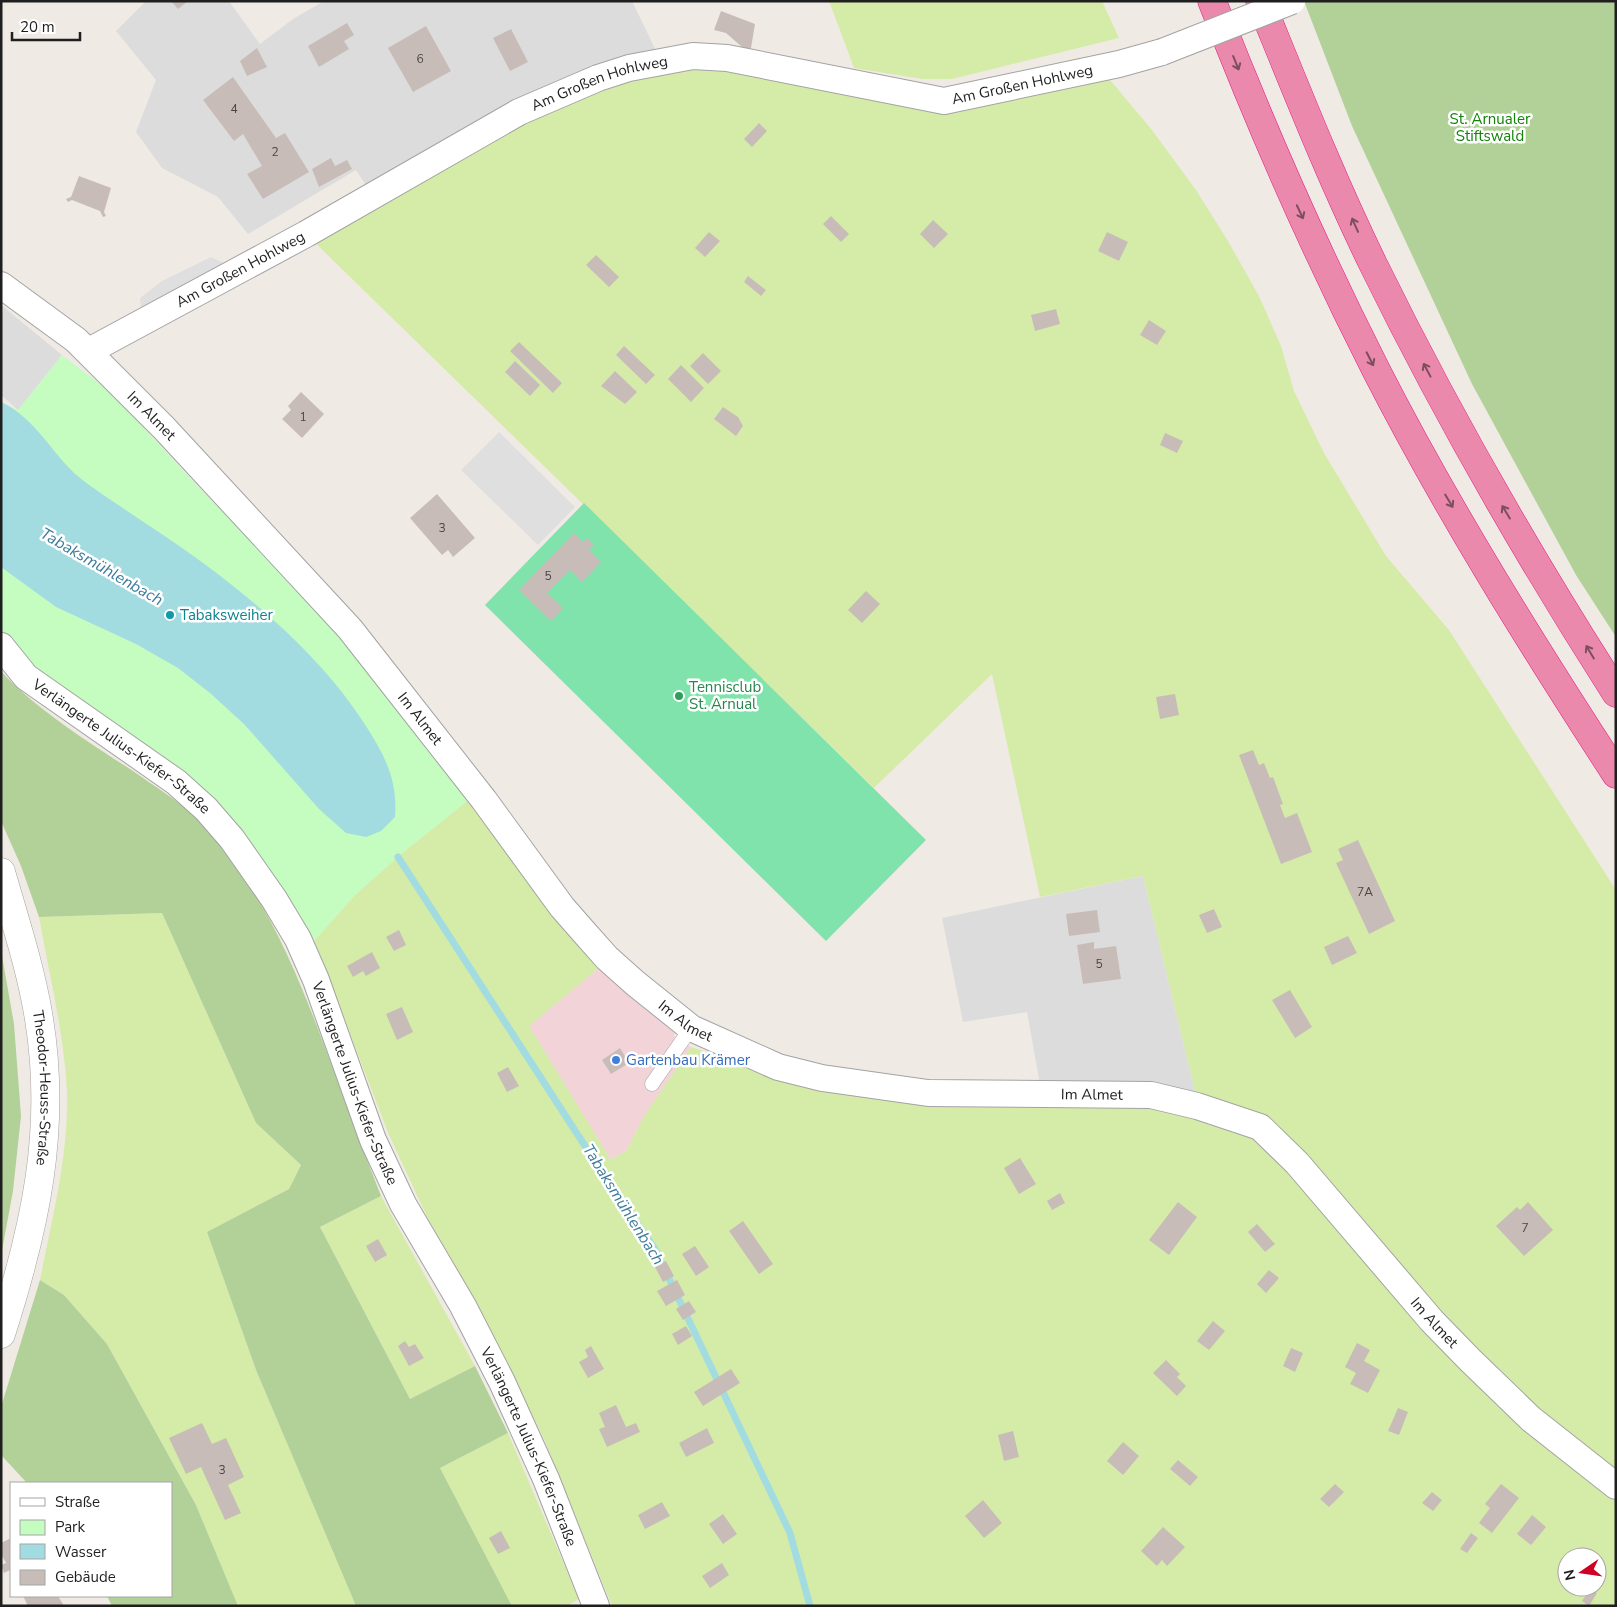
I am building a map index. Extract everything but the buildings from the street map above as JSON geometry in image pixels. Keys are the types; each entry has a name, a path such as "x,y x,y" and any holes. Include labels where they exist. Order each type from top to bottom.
{"highway":[{"path":"1212,1 1290,189 1333,284 1377,372 1439,484 1558,684 1616,774"},
{"path":"1260,1 1331,172 1372,262 1414,346 1481,471 1616,693"}],"street":[{"name":"Am Großen Hohlweg","path":"89,352 306,234 519,112 598,78 629,68 693,56 727,58 944,101 1119,64 1162,52 1292,1"},
{"name":"Im Almet","path":"1,285 89,352 164,428 350,629 582,931 614,964 691,1028 778,1067 822,1078 928,1093 1151,1095 1197,1106 1260,1127 1290,1156 1432,1321 1470,1360 1531,1419 1616,1486"},
{"name":"Verlängerte Julius-Kiefer-Straße","path":"1,646 26,677 176,782 206,809 232,839 274,899 298,939 316,980 374,1140 403,1204 474,1326 502,1382 546,1479 596,1606"},
{"name":"Theodor-Heuss-Straße","path":"1,872 30,975 39,1019 46,1120 42,1174 17,1284 1,1334"}],"lane":[{"path":"652,1084 691,1028"}],"shaded area":[{"path":"146,1 229,1 260,44 293,19 324,1 632,1 661,61 373,196 356,170 248,234 218,197 162,168 136,132 156,80 116,31"},
{"path":"211,257 239,270 142,322 140,298 162,281"},
{"path":"1,305 62,355 18,410 1,395"},
{"path":"499,432 575,507 538,545 461,470"},
{"path":"1143,876 1195,1091 1152,1084 1040,1084 1027,1012 963,1022 942,918"},
{"path":"600,967 675,1030 674,1036 691,1047 644,1116 627,1150 611,1160 529,1026"}],"green space":[{"path":"829,1 1102,1 1119,38 952,79 922,79 854,68"},
{"name":"St. Arnualer Stiftswald","path":"1304,1 1616,1 1616,637 1576,575 1472,384 1352,126"},
{"path":"661,61 927,99 1097,69 1111,81 1152,130 1196,190 1228,241 1259,296 1281,346 1294,391 1324,453 1386,556 1449,630 1616,890 1616,1606 612,1606 544,1439 470,1291 428,1219 389,1135 314,941 356,894 401,854 472,797 600,967 529,1026 611,1160 627,1150 644,1116 691,1047 803,1084 1150,1105 1196,1118 1195,1091 1143,876 1040,897 992,674 874,788 306,234 422,167"},
{"path":"62,355 113,394 190,478 338,630 472,797 401,854 356,894 314,941 266,868 36,668 1,632 1,402 18,410"},
{"name":"Tennisclub St. Arnual","path":"584,503 926,840 826,941 485,605"},
{"path":"1,671 29,698 81,737 182,805 219,844 259,900 304,994 381,1196 320,1227 410,1399 475,1366 508,1433 440,1468 512,1606 356,1606 256,1370 207,1232 289,1189 301,1165 256,1123 162,913 39,917 21,866 1,821"},
{"path":"162,913 256,1123 301,1165 289,1189 207,1232 256,1370 356,1606 238,1606 196,1505 107,1344 64,1295 40,1280 62,1162 67,1115 67,1091 59,1025 39,917"},
{"path":"1,950 14,1024 21,1116 13,1191 1,1256"},
{"path":"381,1196 475,1366 410,1399 320,1227"},
{"path":"40,1280 64,1295 107,1344 196,1505 238,1606 112,1606 108,1597 172,1597 172,1482 26,1482 1,1455 1,1407"},
{"path":"508,1433 579,1599 567,1606 512,1606 440,1468"}],"water":[{"name":"Tabaksweiher","path":"1,402 26,419 64,462 85,482 216,572 263,611 308,653 329,676 364,723 378,745 388,767 394,791 395,817 381,831 366,837 346,833 319,809 244,724 210,693 178,668 136,644 56,607 1,567"}],"waterway":[{"name":"Tabaksmühlenbach","path":"398,857 609,1183 655,1249 790,1533 810,1606"}],"place":[{"name":"Tabaksweiher","path":"170,615"},
{"name":"Tennisclub St. Arnual","path":"679,696"},
{"name":"Gartenbau Krämer","path":"616,1060"}]}
